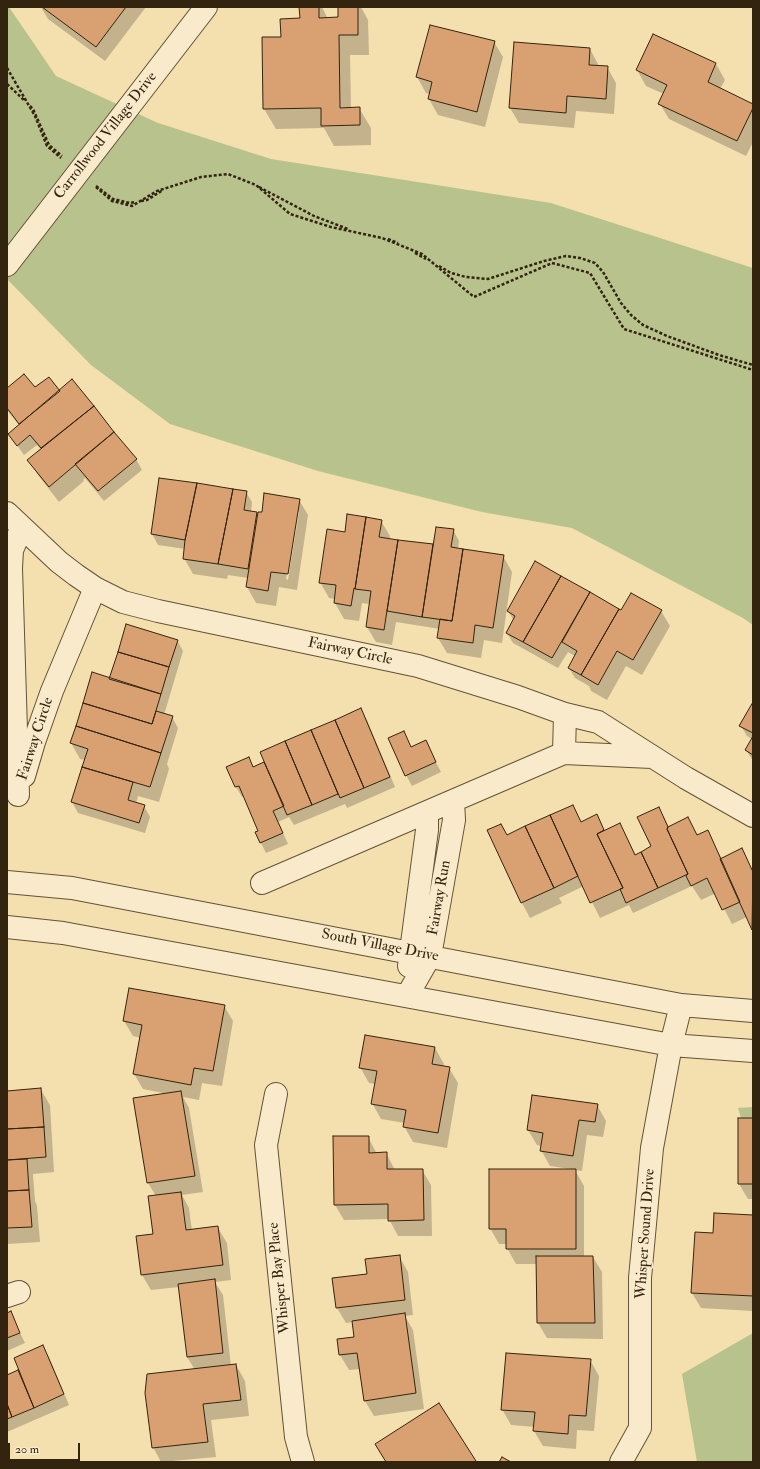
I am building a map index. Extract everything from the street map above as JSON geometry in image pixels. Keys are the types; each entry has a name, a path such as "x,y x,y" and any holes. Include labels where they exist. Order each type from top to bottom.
{"street":[{"name":"Carrollwood Village Drive","path":"7,265 72,166 206,7"},
{"name":"Fairway Circle","path":"14,520 10,568 18,795 34,742 52,691 95,588"},
{"name":"Fairway Circle","path":"14,520 59,562 95,588 123,602 418,666 518,697 565,714"},
{"path":"564,753 565,714 598,722 652,758 753,816"},
{"path":"262,883 564,753 652,758"},
{"name":"Fairway Run","path":"407,996 420,954 454,820 453,801"},
{"name":"Fairway Run","path":"420,954 427,813"},
{"name":"South Village Drive","path":"7,882 72,888 681,1005 753,1011"},
{"path":"7,927 63,933 671,1044 753,1051"},
{"name":"Whisper Sound Drive","path":"621,1462 640,1428 640,1278 652,1148 671,1044 681,1005"},
{"name":"Whisper Bay Place","path":"276,1094 266,1145 296,1437 303,1462"}],"path":[{"path":"7,68 34,116 47,146 72,166"},
{"path":"7,84 34,109 49,145 112,201 132,206 157,191 201,177 228,174 256,185 290,214 331,227 382,238 422,254 474,296 552,264 590,273 624,329 753,370"},
{"path":"96,185 113,198 130,203 147,200 174,184 213,175 241,177 314,216 349,230 393,241 451,273 466,277 488,279 544,261 566,256 580,258 595,263 603,272 621,303 631,315 643,325 704,350 753,365"}],"green space":[{"path":"7,7 9,7 56,76 158,123 271,159 551,203 753,268 753,625 743,618 572,528 482,512 318,471 170,424 91,365 7,279"},
{"path":"753,1107 753,1158 738,1108"},
{"path":"753,1333 753,1462 697,1462 682,1374"}],"building":[{"path":"42,7 126,7 96,47"},
{"path":"299,7 319,7 319,18 338,17 338,7 358,7 358,35 339,35 340,108 360,107 360,125 321,126 321,108 263,109 262,37 281,37 280,19 300,18"},
{"path":"430,25 495,41 477,112 428,99 432,82 416,77"},
{"path":"653,34 716,63 708,82 753,104 753,108 737,141 658,104 667,85 636,70"},
{"path":"514,42 590,48 589,65 608,66 606,99 567,96 566,113 509,108"},
{"path":"24,374 35,387 49,377 60,391 19,424 7,408 7,388"},
{"path":"72,379 94,406 41,448 30,435 17,446 8,434"},
{"path":"94,406 114,432 49,487 27,460"},
{"path":"114,432 137,459 98,491 75,464"},
{"path":"159,478 197,483 185,540 151,534"},
{"path":"197,483 233,489 218,564 183,559 185,540"},
{"path":"233,489 247,491 244,510 257,512 248,569 218,564"},
{"path":"264,493 300,499 288,574 271,572 268,591 246,587 258,512 262,512"},
{"path":"347,514 366,517 351,606 334,603 336,585 319,583 327,529 345,532"},
{"path":"366,517 382,520 379,537 398,540 384,630 366,627 371,591 355,589"},
{"path":"436,527 454,529 451,547 463,549 452,621 422,617"},
{"path":"398,540 433,544 422,617 387,611"},
{"path":"463,549 504,555 493,628 475,625 473,643 437,638 440,619 452,621"},
{"path":"535,561 561,576 523,642 506,633 515,616 507,611"},
{"path":"561,576 590,592 552,658 523,642"},
{"path":"590,592 619,609 581,675 568,668 577,651 562,642"},
{"path":"631,593 662,610 633,660 617,651 598,685 581,675 619,609 621,610"},
{"path":"126,624 178,640 169,667 118,652"},
{"path":"118,652 169,667 161,694 109,679"},
{"path":"92,672 161,694 152,724 83,703"},
{"path":"753,702 753,733 739,726"},
{"path":"83,703 152,724 156,711 173,716 161,753 76,726"},
{"path":"361,708 390,777 364,788 335,720"},
{"path":"335,720 364,788 340,798 311,730"},
{"path":"76,726 161,753 150,787 82,767 88,749 70,743"},
{"path":"311,730 338,794 312,805 285,741"},
{"path":"404,731 411,747 426,740 436,762 405,776 388,738"},
{"path":"753,736 753,755 745,750"},
{"path":"285,741 312,805 287,815 260,752"},
{"path":"249,757 253,767 264,762 284,806 273,811 283,833 260,843 255,832 258,831 239,786 235,787 226,767"},
{"path":"82,767 133,782 128,800 145,805 139,823 71,802"},
{"path":"573,805 581,822 597,814 604,830 597,834 623,888 590,903 550,815"},
{"path":"659,807 668,827 667,829 688,874 658,888 641,852 651,846 637,817"},
{"path":"550,815 578,876 554,888 525,826"},
{"path":"688,817 697,835 708,830 740,902 722,910 707,878 691,886 686,876 688,874 667,829 668,827"},
{"path":"620,823 635,855 641,852 658,888 626,903 620,889 623,888 597,834"},
{"path":"501,824 507,835 525,826 554,888 521,903 487,830"},
{"path":"742,848 753,872 752,930 720,859"},
{"path":"129,988 225,1005 213,1071 194,1068 191,1085 133,1074 142,1025 123,1021"},
{"path":"365,1035 435,1047 432,1064 450,1067 438,1133 403,1127 406,1110 371,1104 377,1071 359,1068"},
{"path":"41,1088 44,1127 7,1129 7,1091"},
{"path":"181,1091 195,1176 147,1183 133,1098"},
{"path":"532,1095 598,1104 595,1122 579,1120 573,1156 540,1151 543,1133 527,1130"},
{"path":"738,1118 753,1118 753,1184 738,1184"},
{"path":"44,1127 46,1157 7,1160 7,1129"},
{"path":"333,1136 369,1136 369,1153 387,1152 387,1169 423,1169 424,1220 388,1221 388,1204 334,1205"},
{"path":"27,1159 29,1190 7,1191 7,1160"},
{"path":"489,1169 576,1169 576,1249 506,1249 506,1229 489,1229"},
{"path":"29,1190 32,1227 7,1228 7,1191"},
{"path":"181,1192 186,1230 218,1226 223,1265 141,1275 136,1236 153,1234 148,1196"},
{"path":"714,1213 753,1215 753,1296 691,1293 695,1232 713,1233"},
{"path":"400,1255 405,1300 336,1308 332,1278 367,1274 365,1259"},
{"path":"536,1256 593,1256 595,1323 537,1323"},
{"path":"215,1279 223,1353 187,1357 178,1284"},
{"path":"11,1311 20,1333 7,1338 7,1313"},
{"path":"405,1313 416,1393 364,1401 357,1353 339,1355 337,1339 354,1337 352,1321"},
{"path":"43,1345 64,1394 34,1408 14,1358"},
{"path":"506,1353 591,1359 586,1416 569,1415 568,1434 533,1431 535,1412 501,1410"},
{"path":"236,1364 241,1400 203,1404 208,1442 152,1448 145,1393 147,1374"},
{"path":"18,1370 34,1408 12,1417 7,1404 7,1375"},
{"path":"439,1403 476,1461 386,1462 375,1444"},
{"path":"7,1404 12,1417 7,1419"},
{"path":"502,1457 511,1462 499,1462"}]}
